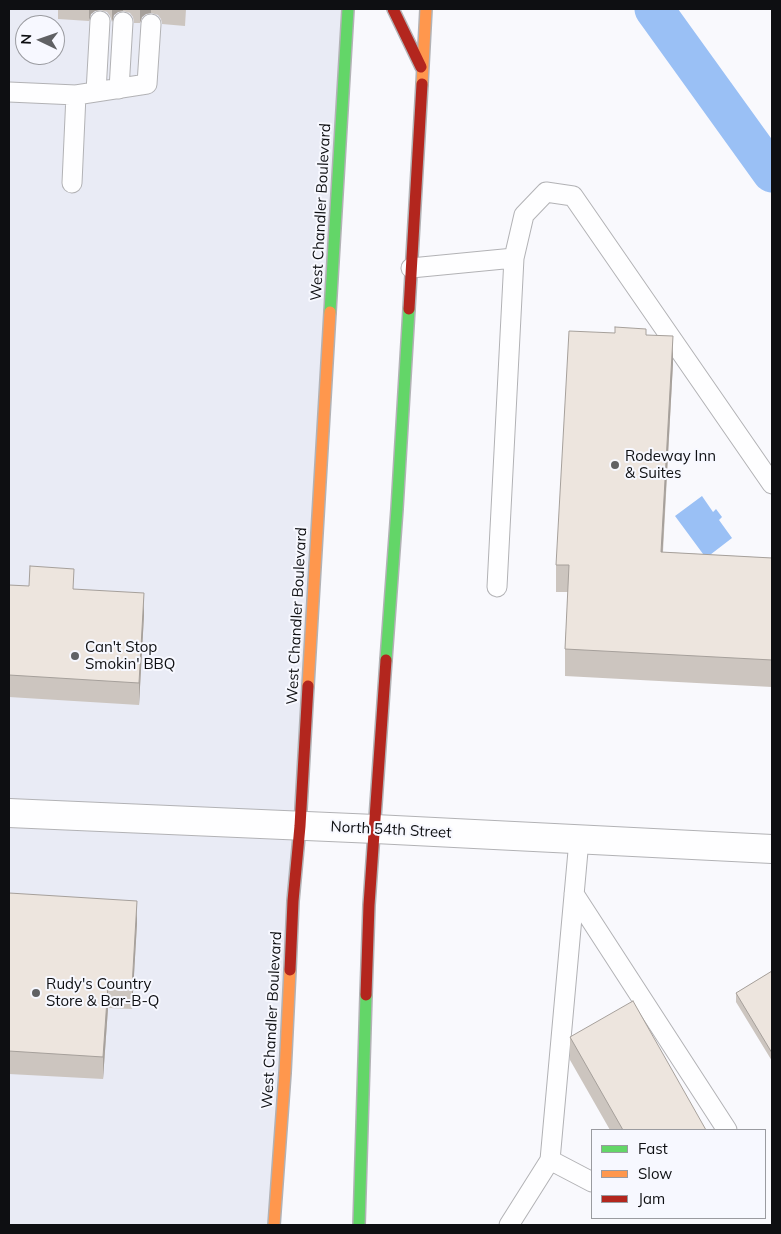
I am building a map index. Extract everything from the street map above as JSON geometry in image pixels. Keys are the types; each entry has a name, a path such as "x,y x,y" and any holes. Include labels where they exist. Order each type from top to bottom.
{"main road":[{"name":"West Chandler Boulevard","path":"274,1225 285,1074 293,901 300,826 348,9"},
{"path":"393,9 422,71"},
{"path":"359,1225 369,905 396,518 426,9"}],"street":[{"name":"North 54th Street","path":"9,813 772,849"}],"lane":[{"path":"96,92 100,21"},
{"path":"119,88 123,22"},
{"path":"9,92 76,95 147,84 151,24"},
{"path":"72,183 76,95"},
{"path":"497,587 514,258 524,214 546,192 573,196 772,484"},
{"path":"411,268 514,258"},
{"path":"509,1225 550,1160 578,840"},
{"path":"574,894 726,1129"},
{"path":"550,1160 591,1181"}],"shaded area":[{"path":"9,9 349,9 274,1225 9,1225"}],"water":[{"path":"702,496 713,512 716,509 722,517 719,520 732,538 706,558 675,516"}],"building":[{"name":"Rodeway Inn & Suites","path":"615,327 646,329 646,335 673,336 661,552 772,558 772,660 565,649 569,565 556,565 569,331 615,333"},
{"name":"Can't Stop Smokin' BBQ","path":"30,566 74,569 73,589 144,593 139,683 9,675 9,585 29,586"},
{"path":"9,893 137,901 132,987 108,985 103,1057 9,1051"},
{"path":"772,971 772,1053 736,993"},
{"path":"633,1001 705,1129 622,1129 570,1037"}],"waterway":[{"path":"654,9 772,173"}],"traffic: fast":[{"path":"330,312 348,9"},
{"path":"386,660 409,309"},
{"path":"359,1225 366,995"}],"traffic: slow":[{"path":"422,84 426,9"},
{"path":"308,686 330,312"},
{"path":"274,1225 290,970"}],"traffic: jam":[{"path":"393,9 421,67"},
{"path":"409,309 422,84"},
{"path":"366,995 369,905 386,660"},
{"path":"290,970 308,686"}],"place":[{"name":"Rodeway Inn & Suites","path":"615,465"},
{"name":"Can't Stop Smokin' BBQ","path":"75,656"},
{"name":"Rudy's Country Store & Bar-B-Q","path":"36,993"}]}
